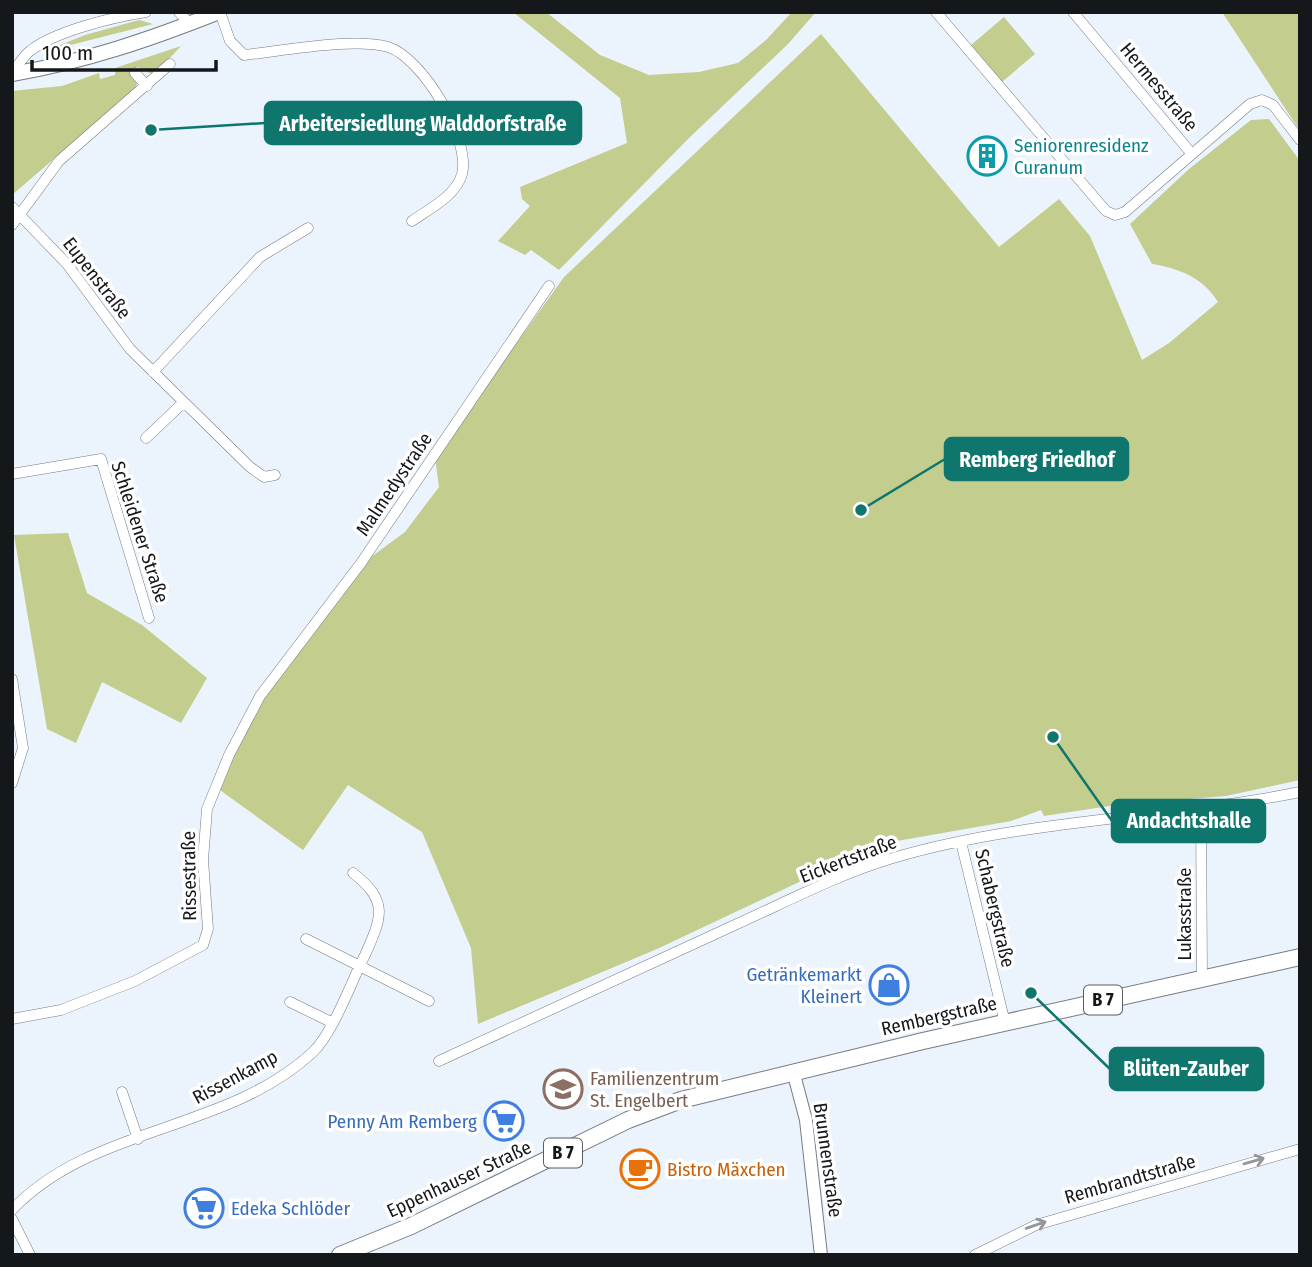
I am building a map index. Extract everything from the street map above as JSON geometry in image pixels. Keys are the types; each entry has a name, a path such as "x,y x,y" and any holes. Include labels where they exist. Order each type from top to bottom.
{"main road":[{"path":"12,73 60,66 220,12"},
{"name":"Rembergstraße","path":"793,1071 1300,957"},
{"name":"Eppenhauser Straße","path":"340,1255 446,1210 628,1120 705,1092 793,1071"}],"street":[{"path":"12,73 30,51 64,34 101,21 146,12"},
{"path":"179,12 190,24"},
{"path":"220,12 230,41 244,55 377,44 407,56 428,82 455,130 463,162 462,175 453,190 412,221"},
{"path":"936,12 1106,211 1115,215 1125,212 1250,104 1262,100 1273,105 1300,140"},
{"name":"Hermesstraße","path":"1073,12 1191,153"},
{"path":"12,225 16,211 60,161 170,64"},
{"path":"135,73 147,86"},
{"name":"Eupenstraße","path":"16,211 67,264 130,349 250,467 264,477 275,475"},
{"path":"153,372 260,257 308,228"},
{"name":"Malmedystraße","path":"260,696 361,563 549,286"},
{"path":"146,438 184,402"},
{"name":"Schleidener Straße","path":"12,474 101,459 149,618"},
{"path":"12,679 23,748 12,783"},
{"name":"Rissestraße","path":"12,1019 61,1010 135,981 203,945 208,929 203,860 208,809 229,755 260,696"},
{"name":"Eickertstraße","path":"439,1062 825,885 892,858 961,842 1300,792"},
{"name":"Lukasstraße","path":"1201,808 1202,978"},
{"name":"Schabergstraße","path":"961,842 1005,1023"},
{"name":"Rissenkamp","path":"12,1210 30,1191 75,1162 202,1116 276,1077 311,1054 331,1022 379,925 380,904 368,885 353,873"},
{"path":"306,939 429,1001"},
{"path":"290,1002 331,1022"},
{"name":"Brunnenstraße","path":"793,1071 806,1120 821,1255"},
{"path":"122,1093 138,1139"},
{"name":"Rembrandtstraße","path":"975,1255 1036,1224 1300,1149"},
{"path":"12,1219 30,1255"}],"green space":[{"path":"513,12 546,12 600,55 649,75 699,72 738,63 766,40 792,12 816,12 788,44 690,137 559,270 531,250 525,255 498,241 530,206 522,199 520,187 627,143 620,98"},
{"path":"1222,12 1300,12 1300,131"},
{"path":"1004,17 1035,54 1002,82 971,45"},
{"path":"139,20 153,24 43,52 85,35"},
{"path":"821,34 999,247 1059,199 1090,236 1142,360 1169,343 1218,302 1198,280 1171,268 1152,264 1130,224 1189,169 1251,120 1269,119 1300,161 1300,780 1226,796 1116,805 1044,816 1041,810 1011,821 880,844 657,949 478,1024 471,948 422,832 348,785 303,850 217,788 261,696 363,563 405,532 439,487 435,457 564,277"},
{"path":"181,46 154,75 137,67 131,72 137,83 135,89 12,195 12,91 62,86 99,73 100,79 115,75 115,68"},
{"path":"68,533 87,593 142,625 207,678 181,723 102,682 76,743 47,729 14,535"}],"place":[{"name":"Arbeitersiedlung Walddorfstraße","path":"151,130"},
{"name":"Seniorenresidenz Curanum","path":"987,156"},
{"name":"Remberg Friedhof","path":"861,510"},
{"name":"Andachtshalle","path":"1053,737"},
{"name":"Getränkemarkt Kleinert","path":"889,985"},
{"name":"Blüten-Zauber","path":"1031,993"},
{"name":"Familienzentrum St. Engelbert","path":"563,1089"},
{"name":"Penny Am Remberg","path":"504,1121"},
{"name":"Bistro Mäxchen","path":"640,1169"},
{"name":"Edeka Schlöder","path":"204,1208"}]}
